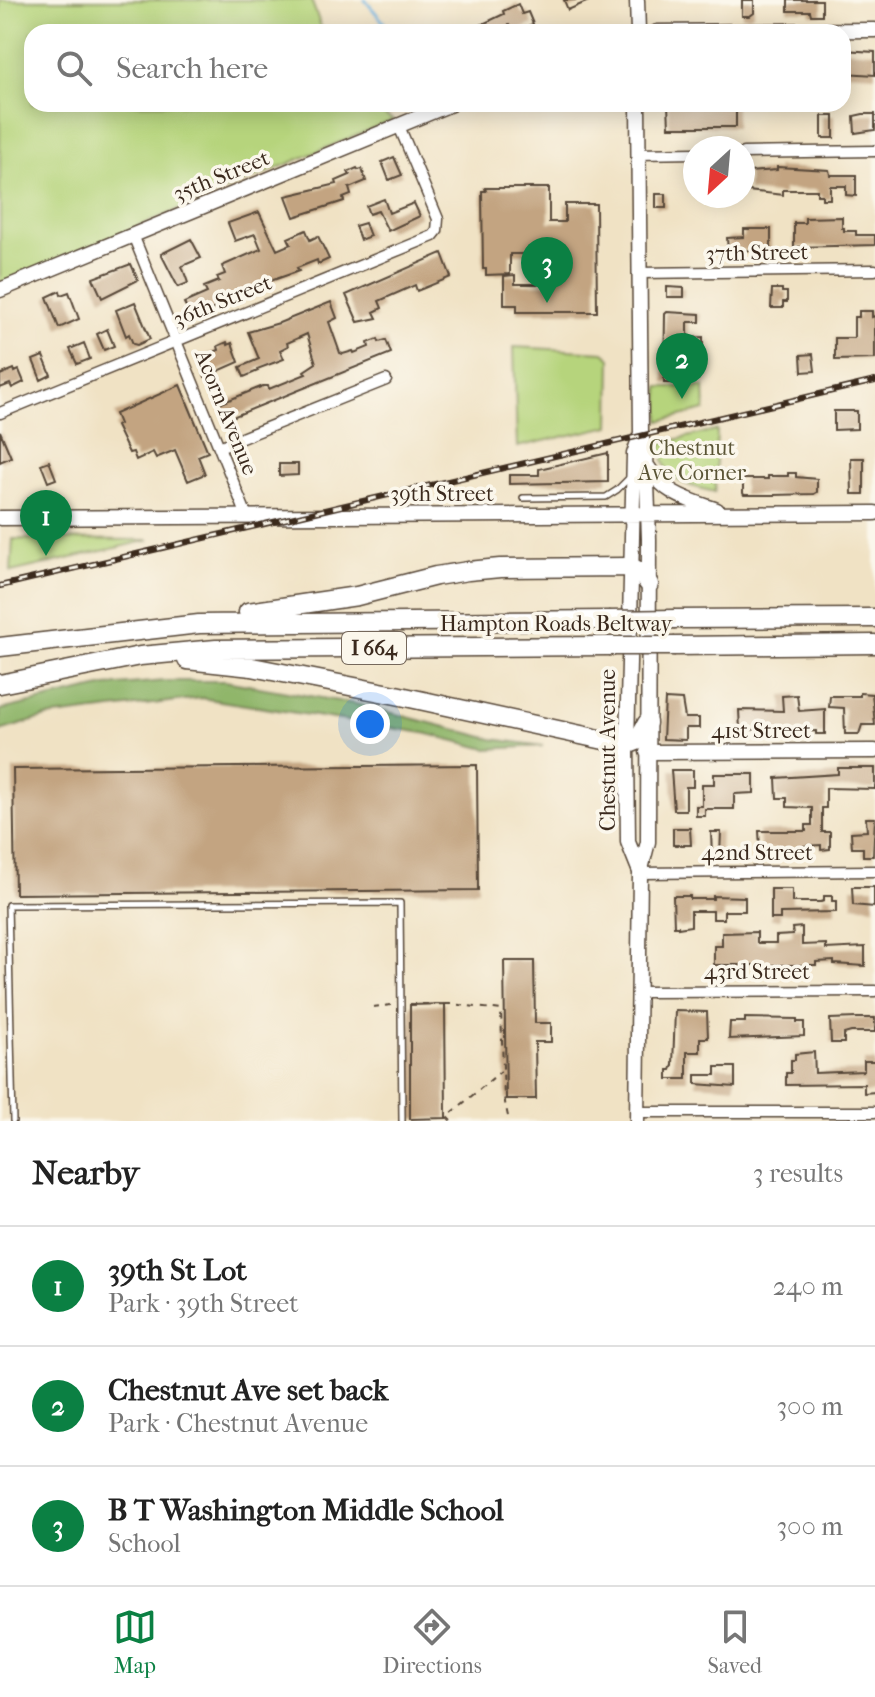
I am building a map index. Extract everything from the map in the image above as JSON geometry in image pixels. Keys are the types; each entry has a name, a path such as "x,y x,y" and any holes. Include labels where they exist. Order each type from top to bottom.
{"highway":[{"path":"158,627 343,598 468,571 500,568 631,567 639,571 649,584"},
{"name":"Hampton Roads Beltway","path":"0,647 158,627 257,621 875,618"},
{"name":"Hampton Roads Beltway","path":"0,684 140,656 216,649 875,644"},
{"path":"140,656 252,667 627,745 637,741 647,723"}],"main road":[{"path":"637,0 638,24"},
{"path":"851,30 875,30"},
{"name":"35th Street","path":"4,288 432,112"},
{"name":"Chestnut Avenue","path":"637,1117 640,873 648,842 649,584 647,465 641,435 638,112"},
{"name":"Chestnut Avenue","path":"640,873 628,842 627,745 634,454 641,435"},
{"path":"647,465 654,477 669,491 728,514"},
{"name":"39th Street","path":"4,518 875,513"},
{"name":"41st Street","path":"647,752 875,751"}],"street":[{"name":"36th Street","path":"0,413 428,239 439,225 399,126"},
{"path":"755,153 875,151"},
{"path":"638,154 683,153"},
{"name":"Acorn Avenue","path":"133,235 247,516"},
{"name":"37th Street","path":"639,273 875,270"},
{"path":"219,447 386,380"},
{"name":"42nd Street","path":"640,873 875,871"},
{"name":"43rd Street","path":"640,992 875,991"},
{"path":"637,1117 875,1112"}],"lane":[{"path":"523,498 606,497 634,474"},
{"path":"570,497 572,516"},
{"path":"13,1121 8,905 400,903 402,1121"}],"path":[{"path":"373,1007 452,1004 501,1010 504,1098 509,1121"},
{"path":"451,1121 447,1117 502,1070"}],"green space":[{"path":"0,0 311,0 320,24 24,24 24,112 380,112 393,120 0,284"},
{"path":"514,347 604,352 611,358 610,426 517,447"},
{"path":"659,387 704,387 705,410 660,421"},
{"name":"Chestnut Ave Corner","path":"717,430 715,492 684,483 670,474 662,456 661,443"},
{"path":"13,539 150,540 11,572"},
{"path":"165,681 225,681 361,705 492,739 543,746 487,749 424,733 201,698 46,717 0,731 0,710 106,686"}],"building":[{"path":"564,0 591,0 568,10"},
{"path":"742,0 754,0 754,13 750,16 742,16"},
{"path":"788,0 822,0 822,15 811,15 810,11 788,11"},
{"path":"518,4 522,14 528,12 533,24 483,24 504,14 503,11"},
{"path":"851,50 875,52 875,75 851,73"},
{"path":"668,112 736,112 736,127 669,127"},
{"path":"875,114 875,130 855,133 854,116"},
{"path":"822,116 834,116 834,138 822,138"},
{"path":"394,157 402,175 389,180 382,162"},
{"path":"777,167 829,170 830,175 856,175 856,196 846,195 846,186 830,186 830,199 822,199 822,195 817,195 817,190 783,190 783,195 755,192 755,172 777,170"},
{"path":"357,168 362,169 366,181 349,188 351,195 343,198 344,201 294,217 286,196 337,184 336,181"},
{"path":"485,188 549,188 549,222 565,222 565,204 596,204 597,312 517,312 517,305 504,305 504,276 515,275 515,284 556,284 556,254 510,254 510,274 486,275 486,269 483,269 482,191 486,191"},
{"path":"656,194 666,194 666,208 656,208"},
{"path":"384,199 389,213 414,203 420,216 388,231 378,211 369,214 366,206"},
{"path":"259,212 277,250 291,244 288,238 306,230 310,240 318,236 329,259 297,268 299,271 239,292 220,301 221,306 190,316 184,303 207,293 204,287 219,281 217,277 225,274 222,266 261,249 255,234 235,241 228,223"},
{"path":"842,217 844,231 856,231 856,235 875,235 875,245 794,247 794,223 805,223 805,218"},
{"path":"365,223 370,236 360,240 355,226"},
{"path":"744,229 771,229 771,255 762,255 762,250 728,251 727,238 744,237"},
{"path":"191,239 201,258 182,266 188,283 178,287 161,254"},
{"path":"442,253 451,277 417,291 415,285 379,301 382,308 374,312 377,318 358,322 346,295"},
{"path":"131,264 138,280 102,298 93,278"},
{"path":"667,287 684,288 684,297 667,297"},
{"path":"772,289 787,292 787,302 783,302 783,308 771,308"},
{"path":"60,291 61,295 69,292 79,319 59,328 47,297"},
{"path":"135,302 150,339 137,345 133,344 129,334 126,336 116,310"},
{"path":"331,302 337,318 329,322 340,353 354,353 378,339 379,342 386,340 391,353 225,420 219,404 263,386 269,389 306,374 304,371 316,363 307,334 287,343 288,346 280,350 284,359 244,377 240,367 259,359 248,332"},
{"path":"859,311 872,311 872,317 875,316 875,359 835,360 835,338 854,338 854,317 859,317"},
{"path":"667,312 700,314 700,322 688,322 688,338 703,337 703,350 687,350 687,381 683,383 664,383"},
{"path":"107,329 114,346 104,350 97,334"},
{"path":"227,342 228,345 232,343 239,362 205,377 198,358 219,350 218,346"},
{"path":"84,343 90,359 77,364 70,349"},
{"path":"813,354 815,371 802,372 801,355"},
{"path":"43,356 51,375 41,380 33,360"},
{"path":"14,369 15,372 19,370 24,382 12,388 10,384 0,388 0,375"},
{"path":"180,385 208,452 198,456 205,474 188,481 175,450 156,458 153,452 136,460 133,452 129,453 116,426 119,424 115,414"},
{"path":"834,411 857,411 857,429 834,430"},
{"path":"0,431 11,457 0,462"},
{"path":"608,453 608,482 509,484 509,475 539,475 539,469"},
{"path":"851,458 864,458 864,494 852,494"},
{"path":"49,461 56,479 48,482 41,464"},
{"path":"279,464 298,464 298,475 279,476"},
{"path":"788,473 817,479 817,492 773,495 743,493 743,479 768,479 768,476 788,476"},
{"path":"860,693 872,694 875,725 862,725 859,734 845,734 844,708 829,707 830,696 860,696"},
{"path":"797,695 799,711 825,709 825,734 816,734 816,731 764,733 764,729 740,730 739,710 783,711 782,696"},
{"path":"665,699 682,700 685,718 699,718 699,728 686,728 686,740 663,739"},
{"path":"477,765 478,890 15,894 13,769"},
{"path":"838,768 875,768 875,789 826,788 822,832 830,832 830,849 821,850 821,845 804,846 804,856 784,857 782,850 760,848 759,831 806,831 806,825 812,825 812,808 787,807 787,798 777,798 776,778 838,774"},
{"path":"671,770 693,770 693,787 686,787 686,810 674,810"},
{"path":"714,774 754,774 754,793 734,794 734,809 705,809 705,816 696,816 696,806 702,806 702,784 714,784"},
{"path":"866,818 875,818 873,856 863,856 863,848 852,848 851,832 867,831"},
{"path":"673,828 690,828 691,845 673,845"},
{"path":"711,832 721,832 720,856 712,856"},
{"path":"852,887 874,887 874,907 853,905"},
{"path":"771,889 792,889 792,902 821,902 824,896 832,896 832,901 836,901 836,912 780,913 780,919 771,919"},
{"path":"673,896 690,896 690,899 745,897 745,911 724,911 724,919 713,919 713,911 691,911 691,926 678,928 674,926"},
{"path":"802,927 802,945 826,944 826,949 865,947 865,966 834,964 834,961 816,962 816,965 714,965 714,946 722,946 722,933 757,932 757,943 776,943 776,936 793,935 792,928"},
{"path":"504,961 534,961 535,1023 551,1023 551,1042 535,1042 536,1099 506,1099"},
{"path":"445,1004 446,1118 410,1119 410,1005"},
{"path":"675,1011 707,1012 708,1038 700,1038 700,1052 687,1052 687,1079 668,1079 668,1070 673,1065"},
{"path":"745,1018 797,1019 797,1022 804,1022 804,1036 729,1039 730,1022 745,1022"},
{"path":"875,1018 875,1032 851,1032 844,1034 844,1043 831,1043 830,1019"},
{"path":"814,1052 815,1073 864,1071 864,1061 875,1061 875,1092 864,1093 864,1084 786,1085 786,1073 791,1073 791,1060 795,1060 795,1054"},
{"path":"716,1067 735,1067 735,1087 696,1084 696,1075 716,1075"}],"waterway":[{"path":"365,0 385,24"}],"railway":[{"path":"0,586 875,381"}],"place":[{"name":"B T Washington Middle School","path":"547,303"},
{"name":"Chestnut Ave set back","path":"682,399"},
{"name":"39th St Lot","path":"46,556"}]}
